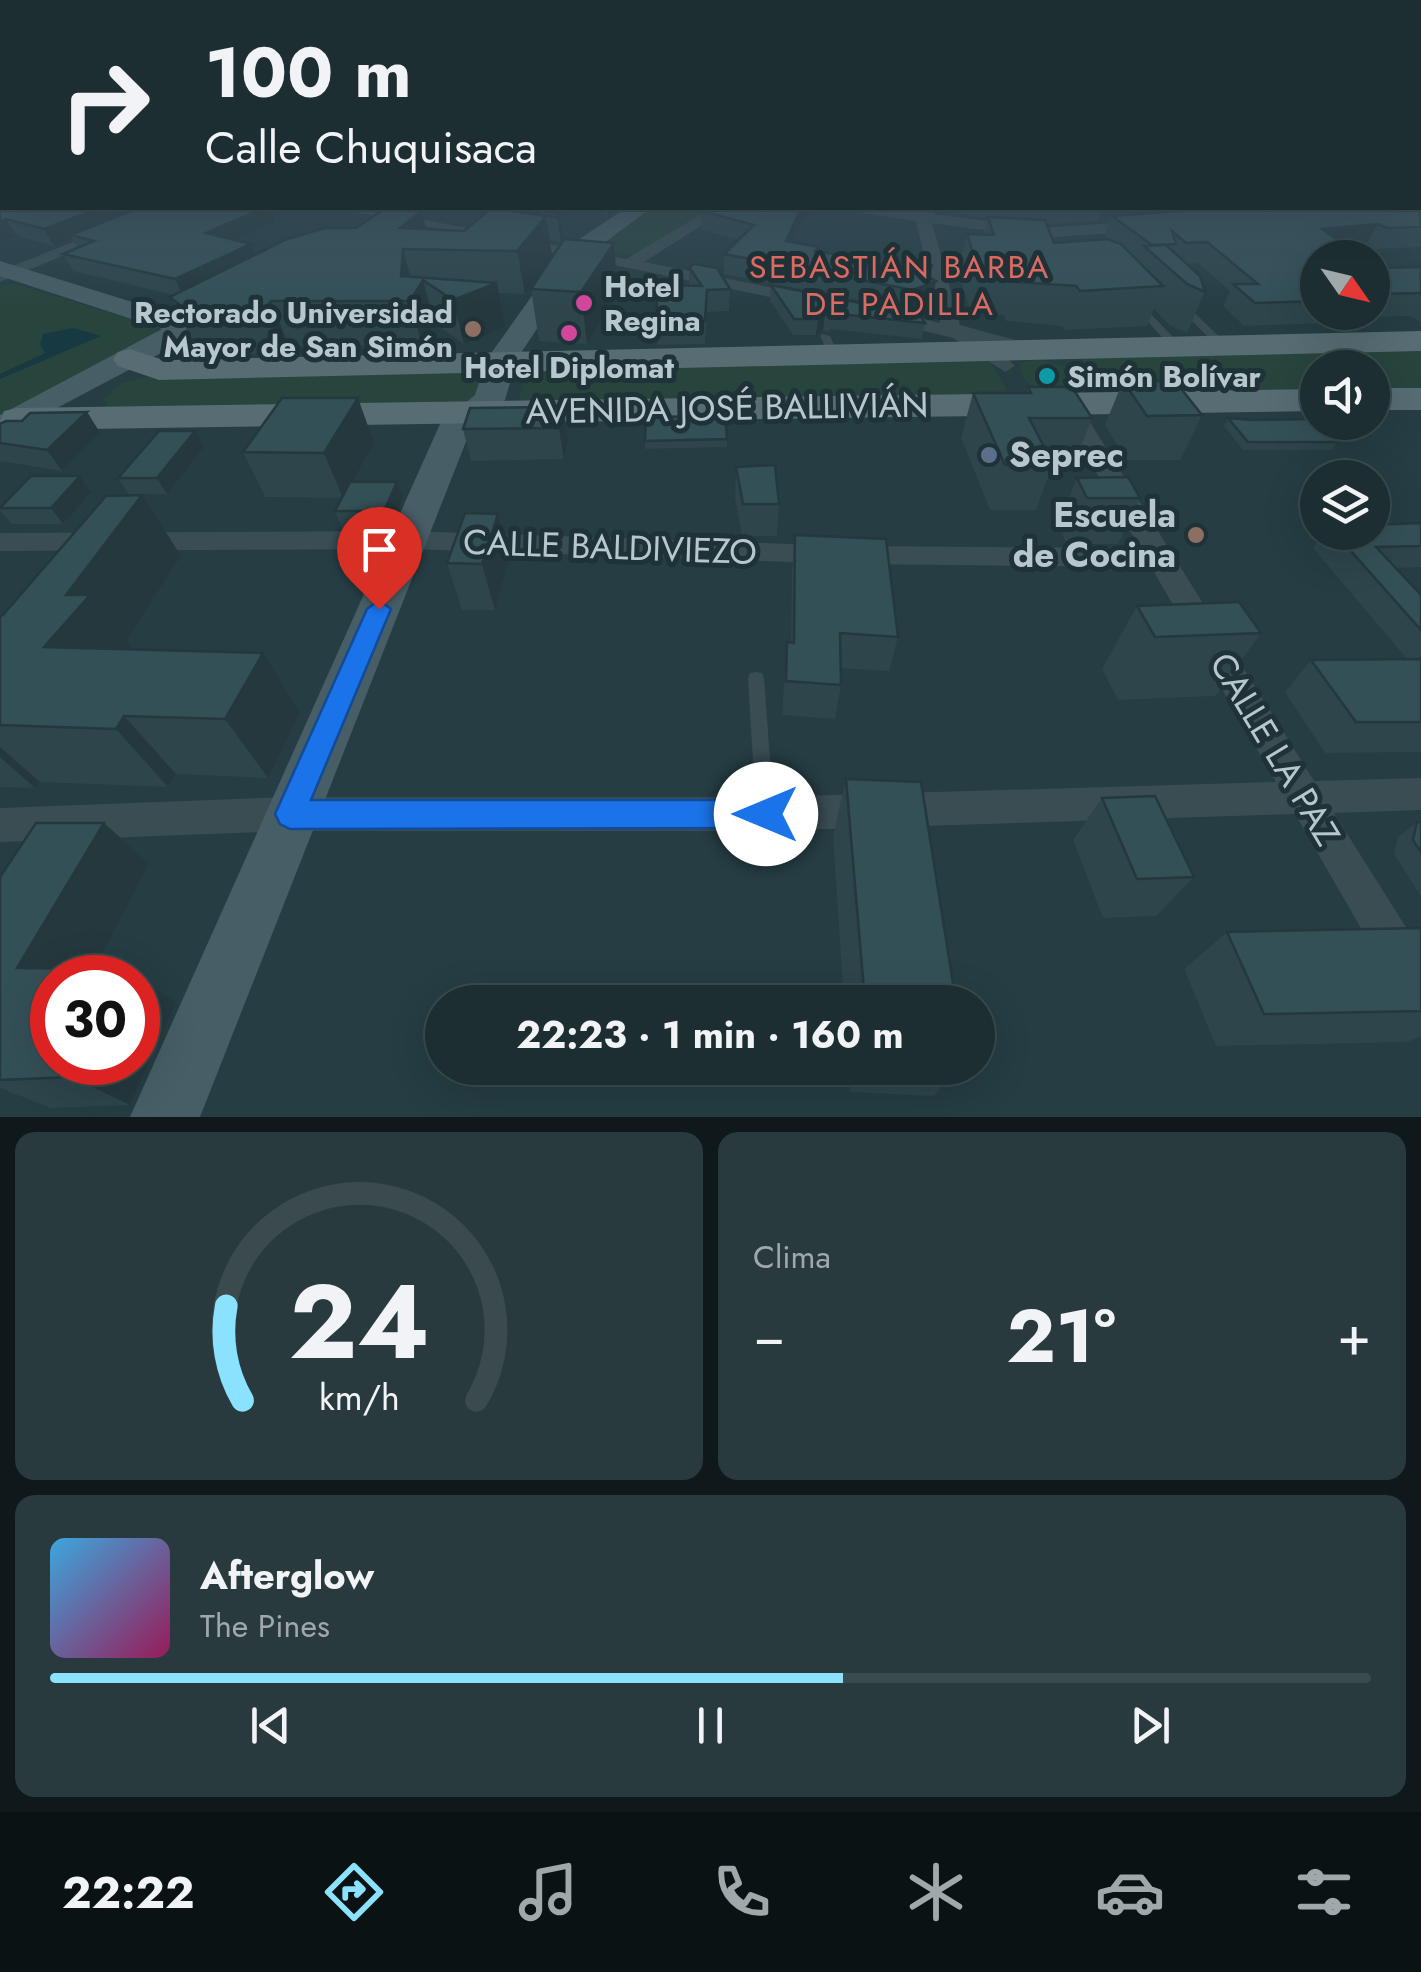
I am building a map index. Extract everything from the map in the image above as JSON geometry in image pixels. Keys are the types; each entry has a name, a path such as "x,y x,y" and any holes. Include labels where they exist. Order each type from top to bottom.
{"main road":[{"path":"164,1117 456,424 489,400 502,359 575,253 637,210"},
{"path":"359,238 409,213"},
{"path":"4,272 188,328"},
{"path":"9,423 144,364 188,328 253,292"},
{"name":"AVENIDA JOSÉ BALLIVIÁN","path":"109,416 95,406 94,399 102,389 144,364 482,364 502,359 535,362 830,346 1019,354 1176,346 1420,342"},
{"path":"1019,354 1018,388 1066,403"},
{"path":"1390,399 1421,399"},
{"name":"AVENIDA JOSÉ BALLIVIÁN","path":"9,423 109,416 1300,400"}],"street":[{"path":"4,272 165,210"},
{"path":"370,210 409,213 818,306"},
{"path":"629,264 719,210"},
{"path":"891,210 926,212 1040,234 1154,225"},
{"path":"926,212 952,328"},
{"path":"864,312 952,328 1019,354"},
{"path":"952,328 1019,354"},
{"name":"CALLE LA PAZ","path":"1066,403 1421,992"},
{"name":"CALLE BALDIVIEZO","path":"0,542 408,540 854,555 1161,558"},
{"path":"0,825 290,814 766,814 1421,794"}],"lane":[{"path":"1126,293 1176,346"},
{"path":"1181,304 1222,345"},
{"path":"756,678 766,814"}],"green space":[{"path":"646,210 715,210 639,254 612,256 602,239"},
{"path":"15,284 157,327 159,333 0,419 0,285"},
{"path":"1390,351 1421,351 1421,391 1390,392"},
{"path":"1300,353 1300,392 1108,395 1079,356"},
{"path":"1040,359 1065,367 1077,384 1075,389 1048,391 1026,380 1019,363"},
{"path":"989,360 1009,394 518,401 527,371"},
{"path":"485,371 476,397 460,404 108,407 103,399 122,383 149,376"}],"water":[{"path":"73,328 101,336 0,379 0,374 45,353 40,344 43,334"}],"building":[{"path":"0,210 95,210 44,229 6,219 0,221"},
{"path":"133,210 259,210 206,233 251,244 175,279 63,254 94,241 71,235"},
{"path":"383,210 422,211 400,228 464,231 490,210 546,216 517,251 403,249 401,276 497,283 453,300 423,280 410,301 271,301 265,308 186,310 170,297 287,239 325,228 356,228"},
{"path":"800,210 786,241 847,256 843,262 905,273 912,262 932,265 928,277 936,281 913,290 724,254 754,225 701,211"},
{"path":"1193,210 1420,210 1421,227 1387,228 1378,224 1322,229 1338,240 1300,240 1300,302 1255,303 1233,284 1258,284 1207,242 1186,243 1172,231 1176,244 1152,245 1112,216"},
{"path":"532,212 560,214 557,217"},
{"path":"988,217 1045,220 1054,243 1108,239 1121,244 1163,286 1080,291 1076,286 1017,282 1015,276 980,275 967,234 994,235"},
{"path":"564,239 614,243 581,292 531,289"},
{"path":"1166,245 1200,276 1205,292 1187,284 1144,246"},
{"path":"695,264 717,268 730,289 707,290 705,321 656,322 658,285 702,286 689,267"},
{"path":"1421,267 1421,293 1390,294 1390,268"},
{"path":"771,285 920,315 925,323 830,313 832,316 825,314 818,319 794,319"},
{"path":"1123,381 1175,381 1202,415 1147,416"},
{"path":"1028,387 1072,387 1092,418 1029,418 1053,464 1005,465 973,393 1031,393"},
{"path":"282,398 358,398 324,453 243,452"},
{"path":"563,407 559,428 463,429 470,408"},
{"path":"87,412 47,450 0,443 0,424 6,421 22,421 30,413"},
{"path":"725,416 727,439 645,441 646,417"},
{"path":"1228,418 1300,419 1300,440 1337,442 1248,442"},
{"path":"159,431 195,431 157,478 118,478"},
{"path":"775,465 779,504 743,504 736,467"},
{"path":"31,476 80,476 51,508 0,508"},
{"path":"1128,477 1140,498 1087,498 1077,478"},
{"path":"350,482 397,482 384,511 335,511"},
{"path":"142,495 66,595 90,595 44,647 263,653 225,719 124,716 116,729 0,725 0,616 106,496"},
{"path":"465,513 498,514 482,564 447,563"},
{"path":"1421,523 1421,546 1390,547 1390,524"},
{"path":"795,535 886,539 898,637 840,633 841,685 786,681 787,642 794,643"},
{"path":"1350,550 1379,550 1421,595 1421,630"},
{"path":"1239,602 1261,633 1155,637 1137,606"},
{"path":"1421,659 1421,722 1356,722 1311,660"},
{"path":"846,779 921,782 953,985 864,985"},
{"path":"1155,796 1194,877 1137,879 1102,798"},
{"path":"1417,822 1421,822 1421,852 1413,840"},
{"path":"36,823 104,823 17,968 30,968 30,1079 0,1080 0,877"},
{"path":"1421,928 1421,1011 1264,1014 1227,932"}],"place":[{"name":"Hotel Regina","path":"584,303"},
{"name":"Rectorado Universidad Mayor de San Simón","path":"473,329"},
{"name":"Hotel Diplomat","path":"569,333"},
{"name":"Simón Bolívar","path":"1047,376"},
{"name":"Seprec","path":"989,455"},
{"name":"Escuela de Cocina","path":"1196,535"}],"district":[{"name":"SEBASTIÁN BARBA DE PADILLA","path":"900,286"}],"route":[{"path":"379,609 290,814 766,814"}]}
